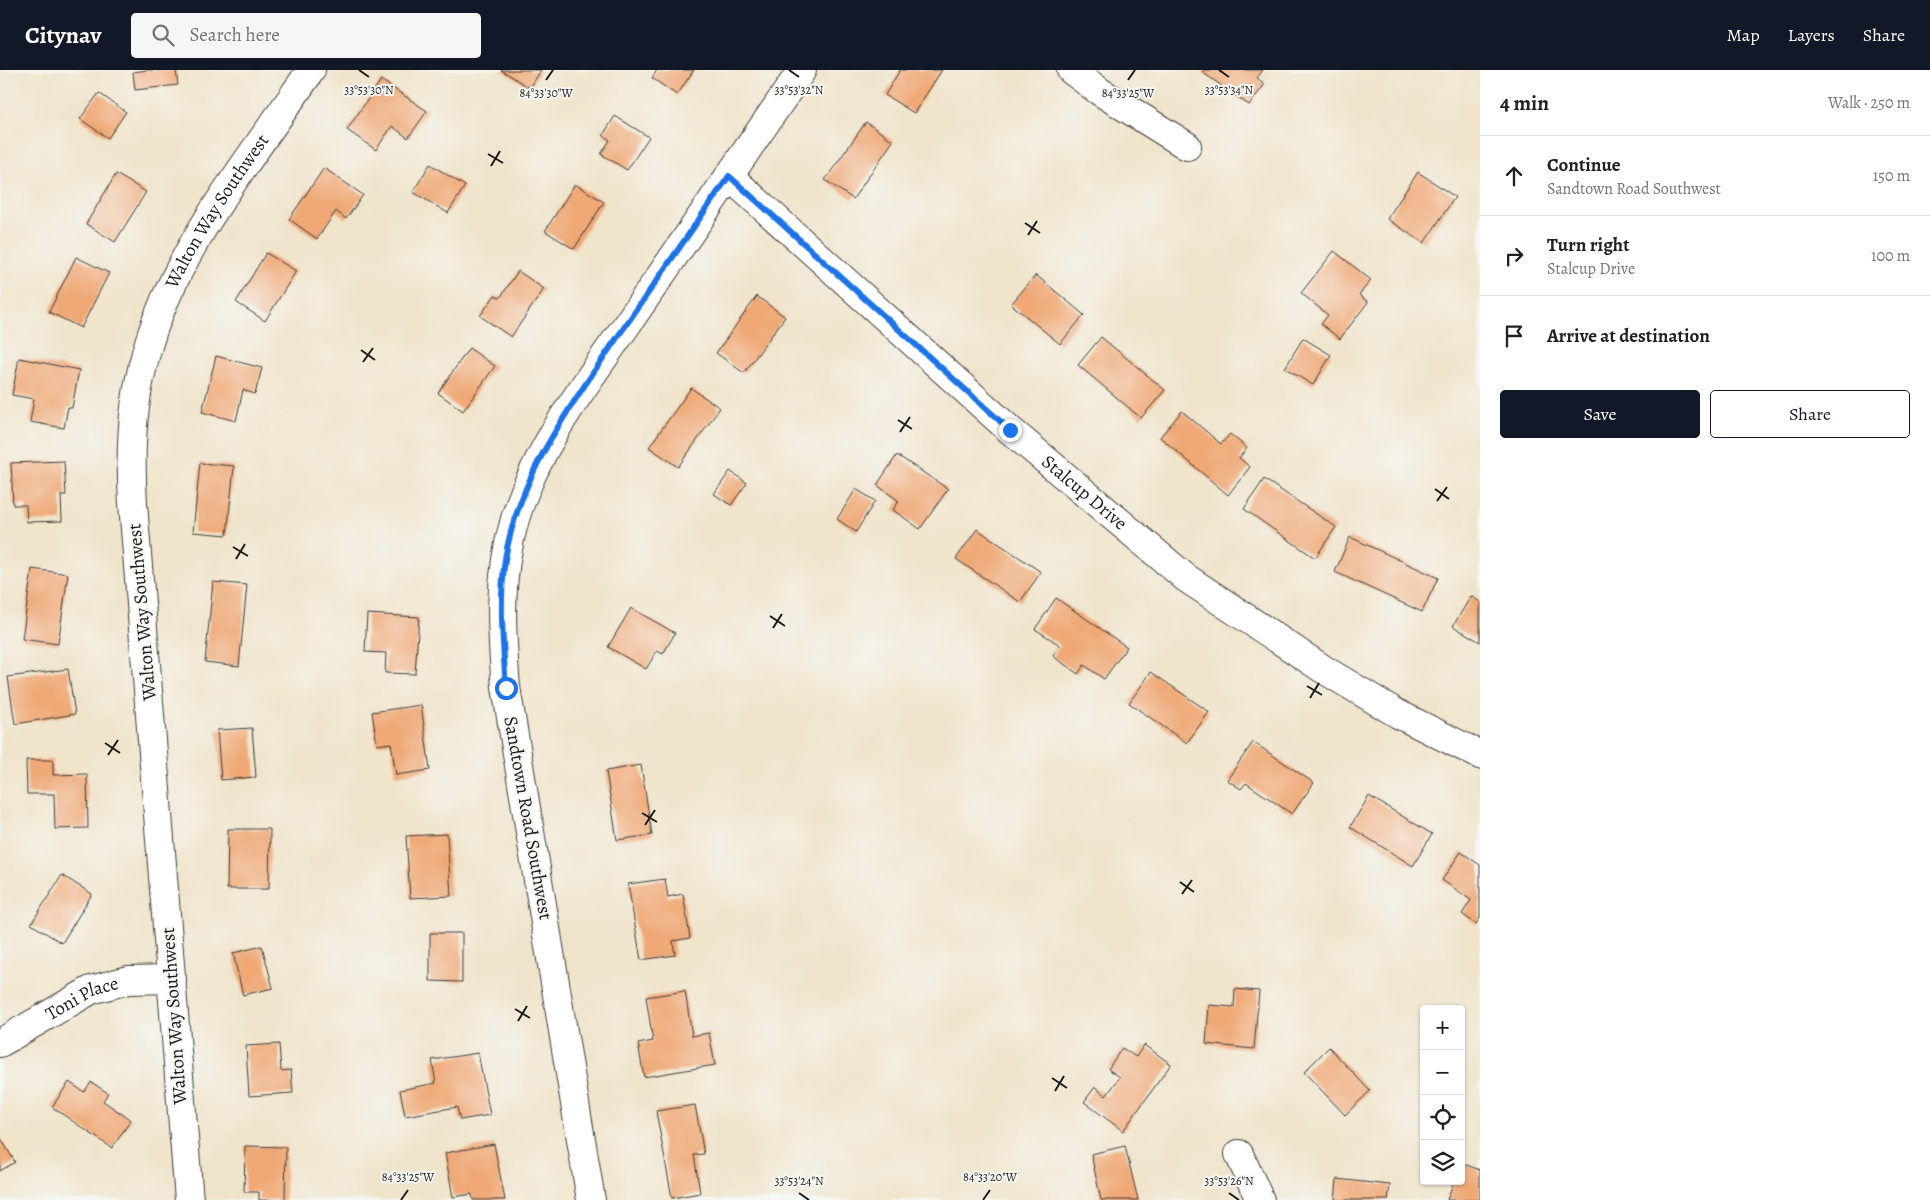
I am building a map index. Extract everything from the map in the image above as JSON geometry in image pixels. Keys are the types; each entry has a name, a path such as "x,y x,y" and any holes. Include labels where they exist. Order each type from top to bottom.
{"street":[{"name":"Sandtown Road Southwest","path":"591,1200 506,688 501,594 506,558 518,510 528,483 547,444 594,372 802,70"},
{"path":"1071,70 1099,91 1187,146"},
{"name":"Walton Way Southwest","path":"189,1200 133,504 132,443 139,386 150,339 168,294 211,213 307,71"},
{"name":"Stalcup Drive","path":"729,176 1010,430 1186,578 1332,674 1398,714 1480,755"},
{"name":"Toni Place","path":"0,1043 91,990 128,980 172,979"},
{"path":"1239,1154 1260,1200"}],"building":[{"path":"176,70 178,85 135,90 133,72"},
{"path":"501,70 541,70 530,88"},
{"path":"657,70 694,70 677,95 652,78"},
{"path":"900,70 942,70 914,113 885,95"},
{"path":"1204,70 1263,70 1257,78 1265,84 1249,105 1202,72"},
{"path":"381,80 427,111 408,138 392,126 376,150 347,130"},
{"path":"99,93 126,112 108,138 80,119"},
{"path":"615,116 649,137 627,170 601,154 610,140 603,135"},
{"path":"866,122 893,141 853,199 825,180"},
{"path":"430,164 465,186 448,213 413,192"},
{"path":"324,168 363,195 346,219 336,211 317,239 289,219"},
{"path":"1418,172 1455,197 1424,243 1387,219"},
{"path":"116,174 146,192 115,242 86,224"},
{"path":"575,184 604,202 574,249 545,231"},
{"path":"1334,251 1371,280 1359,295 1368,302 1340,339 1321,324 1328,315 1301,293"},
{"path":"266,253 296,271 265,321 236,302"},
{"path":"76,257 109,273 81,328 49,312"},
{"path":"518,271 544,289 511,337 480,316 495,295 500,298"},
{"path":"1036,275 1084,315 1060,344 1011,304"},
{"path":"757,296 785,317 744,373 716,353"},
{"path":"1101,337 1165,390 1141,418 1078,365"},
{"path":"1303,338 1331,355 1313,385 1285,368"},
{"path":"469,348 495,366 463,411 438,393"},
{"path":"216,356 262,368 255,394 243,390 236,421 202,412"},
{"path":"19,358 79,370 72,408 68,407 64,428 30,422 34,399 12,395"},
{"path":"691,388 720,408 678,467 649,447"},
{"path":"1182,411 1221,444 1230,434 1247,448 1239,458 1250,467 1228,495 1160,437"},
{"path":"897,455 948,489 920,529 893,510 899,501 877,485"},
{"path":"64,461 66,495 61,495 62,521 27,522 26,505 13,505 11,463"},
{"path":"200,463 234,466 227,535 193,532"},
{"path":"730,471 747,483 731,505 714,494"},
{"path":"1264,479 1336,527 1315,558 1244,509"},
{"path":"856,489 875,501 856,532 837,519"},
{"path":"977,529 1041,572 1020,602 956,559"},
{"path":"1350,537 1438,578 1422,612 1335,572"},
{"path":"32,569 68,574 58,644 22,639"},
{"path":"213,582 247,585 239,666 205,662"},
{"path":"1471,596 1480,602 1480,642 1453,626"},
{"path":"1056,598 1127,647 1104,679 1084,665 1078,674 1053,656 1060,645 1035,629"},
{"path":"631,608 675,633 663,654 657,651 646,669 608,647"},
{"path":"367,614 419,617 415,674 385,673 386,653 365,652"},
{"path":"68,669 75,714 15,724 8,677"},
{"path":"1151,672 1209,712 1187,743 1129,703"},
{"path":"421,705 430,770 396,775 391,743 377,745 372,712"},
{"path":"252,728 256,777 221,780 217,730"},
{"path":"1253,742 1314,783 1292,814 1246,783 1241,789 1227,780"},
{"path":"26,760 53,760 53,775 87,774 88,828 55,829 54,794 27,794"},
{"path":"641,765 652,835 617,840 606,771"},
{"path":"1369,796 1432,834 1413,866 1350,827"},
{"path":"228,829 270,829 269,889 227,889"},
{"path":"447,834 451,896 410,898 406,836"},
{"path":"1461,852 1480,865 1480,918 1476,924 1462,914 1471,900 1442,880"},
{"path":"62,875 92,894 62,943 31,924"},
{"path":"665,879 668,897 683,894 690,938 673,941 675,955 641,960 628,884"},
{"path":"430,933 462,933 462,982 430,981"},
{"path":"262,946 273,988 243,995 233,953"},
{"path":"1235,989 1259,991 1254,1049 1206,1044 1209,1005 1234,1007"},
{"path":"685,991 692,1036 709,1033 715,1065 644,1077 638,1044 653,1041 646,997"},
{"path":"279,1044 281,1071 291,1070 293,1093 249,1096 246,1046"},
{"path":"1144,1045 1171,1064 1123,1131 1084,1102 1095,1087 1106,1096 1120,1077 1108,1069 1122,1048 1136,1057"},
{"path":"1329,1047 1370,1091 1345,1115 1304,1072"},
{"path":"478,1053 490,1115 460,1120 457,1107 405,1116 400,1090 436,1083 432,1060"},
{"path":"69,1082 84,1092 91,1082 108,1093 103,1101 131,1120 112,1148 52,1107"},
{"path":"695,1105 704,1154 694,1155 700,1193 672,1198 656,1111"},
{"path":"0,1137 15,1162 0,1171"},
{"path":"494,1144 505,1200 473,1200 472,1194 453,1197 445,1153"},
{"path":"245,1146 286,1147 285,1200 259,1200 259,1192 244,1192"},
{"path":"1125,1146 1138,1200 1101,1200 1091,1154"},
{"path":"1465,1164 1480,1170 1480,1200 1447,1200 1453,1185 1465,1185"},
{"path":"1337,1179 1390,1185 1388,1200 1335,1200"}],"route":[{"path":"506,688 501,594 506,558 515,518 528,483 547,444 583,389 729,176 1010,430"}]}
